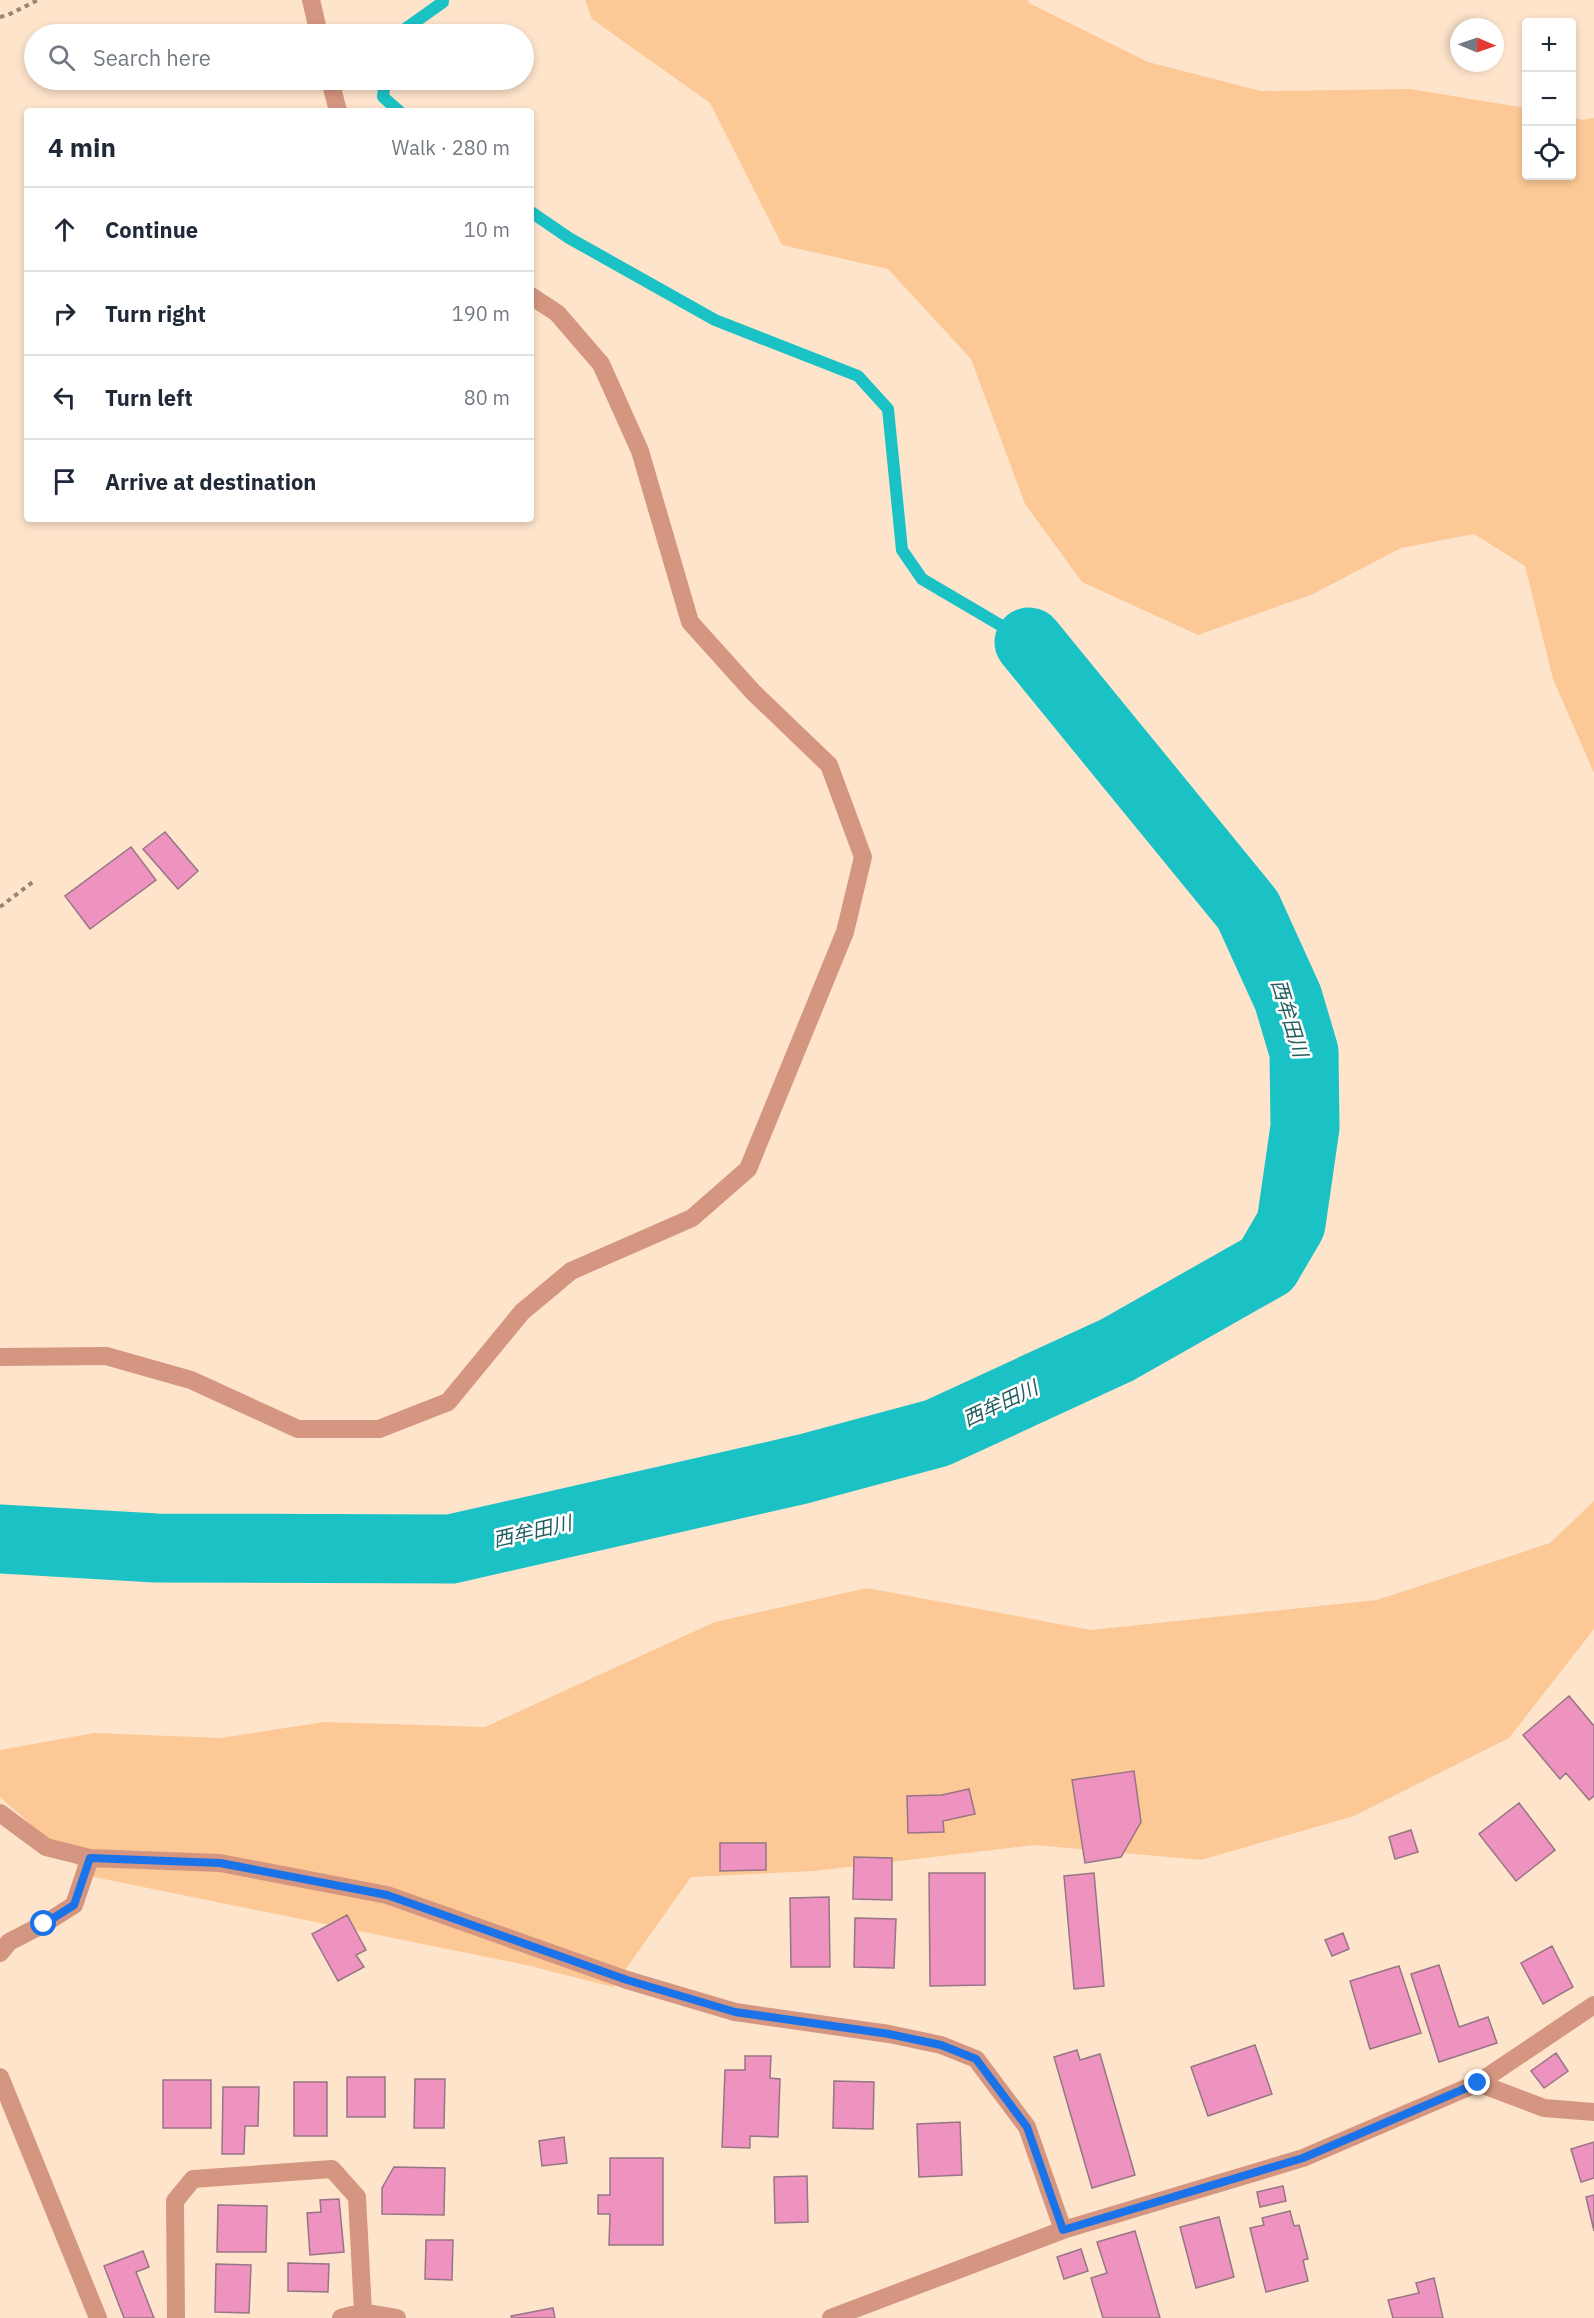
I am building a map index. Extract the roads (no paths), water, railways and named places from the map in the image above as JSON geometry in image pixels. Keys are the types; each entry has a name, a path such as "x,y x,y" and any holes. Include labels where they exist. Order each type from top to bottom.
{"street":[{"path":"311,0 317,24"},
{"path":"333,90 337,108"},
{"path":"0,1358 106,1356 191,1380 298,1429 379,1430 448,1402 522,1312 571,1270 692,1218 748,1169 845,932 863,857 829,765 753,693 690,622 640,450 601,364 557,313 534,298"},
{"path":"0,1813 46,1847 90,1858 220,1863 387,1895 627,1980 735,2012 889,2034 941,2045 976,2059 1027,2127 1063,2230"},
{"path":"0,1953 9,1942 74,1905 90,1858"},
{"path":"831,2318 1063,2230 1303,2158 1478,2083 1594,2005"},
{"path":"0,2077 98,2318"},
{"path":"1478,2083 1544,2109 1594,2112"},
{"path":"176,2318 175,2201 193,2180 332,2169 357,2197 363,2312"},
{"path":"341,2318 363,2312 397,2318"}],"waterway":[{"path":"412,24 443,0"},
{"path":"384,90 383,97 396,108"},
{"path":"534,214 569,238 715,320 858,376 888,409 902,550 922,579 1029,642"},
{"name":"西牟田川","path":"0,1539 156,1548 451,1549 803,1469 937,1433 1117,1350 1267,1265 1291,1224 1305,1127 1304,1052 1288,998 1248,910 1029,642"}]}
